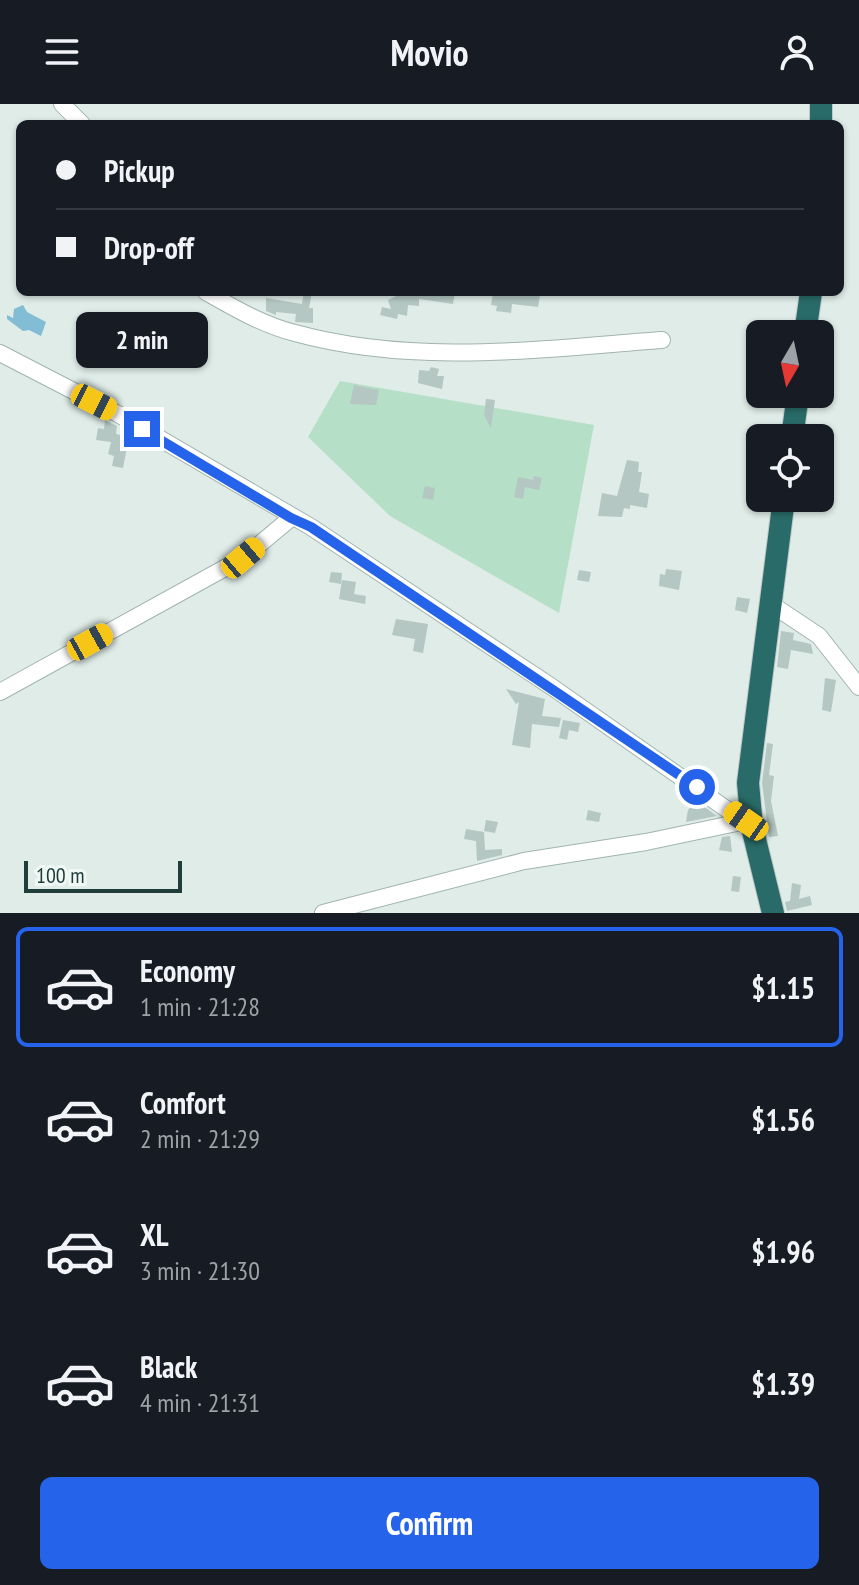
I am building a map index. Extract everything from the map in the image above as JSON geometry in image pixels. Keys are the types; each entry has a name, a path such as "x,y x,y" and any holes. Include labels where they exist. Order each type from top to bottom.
{"highway":[{"path":"807,320 810,296"},
{"path":"773,913 749,824 748,783 782,512"}],"street":[{"path":"62,104 78,120"},
{"path":"213,296 249,316 295,333 380,349 466,354 662,340"},
{"path":"0,353 118,414 311,527 552,687 749,824"},
{"path":"0,692 243,558 291,518"},
{"path":"771,604 819,636 859,687"},
{"path":"323,913 524,861 749,824"}],"green space":[{"path":"340,381 594,425 559,613 390,516 308,437"}],"water":[{"path":"23,305 27,312 46,322 41,336 29,330 23,331 7,319 7,315 13,318 14,309"}],"building":[{"path":"303,296 311,296 309,308 313,308 313,323 295,322 296,314 276,312 276,315 266,311 266,298 302,304"},
{"path":"396,296 454,296 453,304 419,299 419,306 408,305 407,316 398,314 397,319 380,315 382,307 391,309 388,300"},
{"path":"492,296 540,296 538,307 512,304 511,313 496,311 497,306 491,305"},
{"path":"431,367 439,369 437,376 444,376 442,389 418,383 419,370 429,371"},
{"path":"354,385 379,390 376,405 350,404"},
{"path":"486,399 495,400 491,428 484,415"},
{"path":"105,420 117,426 116,434 129,437 123,468 112,466 114,456 108,454 111,442 96,440 98,428 104,429"},
{"path":"627,460 639,462 638,472 642,472 639,492 649,494 647,508 630,505 630,509 624,508 622,517 598,516 602,493 617,496"},
{"path":"534,476 542,478 539,490 525,487 523,499 514,497 518,477 533,480"},
{"path":"425,486 435,488 433,500 422,498"},
{"path":"666,569 682,571 679,590 659,586 660,574 665,575"},
{"path":"579,570 591,572 589,582 577,580"},
{"path":"331,572 342,573 341,584 329,582"},
{"path":"342,580 356,582 354,594 366,596 365,604 339,599"},
{"path":"737,597 750,599 747,613 735,610"},
{"path":"396,619 428,624 423,653 413,651 415,639 392,635"},
{"path":"781,631 794,633 793,640 811,644 813,654 791,650 788,669 777,667"},
{"path":"825,678 836,680 831,712 822,710"},
{"path":"506,689 545,699 542,716 561,718 559,727 532,724 530,748 512,745 519,702 516,704"},
{"path":"563,720 580,723 578,732 569,730 567,740 559,738"},
{"path":"767,743 773,744 769,775 774,776 771,801 778,836 769,837 762,783"},
{"path":"696,801 717,816 686,822 688,810"},
{"path":"588,810 601,813 599,822 586,820"},
{"path":"486,820 498,822 495,833 484,831"},
{"path":"466,829 484,832 485,850 502,849 502,855 477,861 476,841 464,839"},
{"path":"730,836 732,852 719,850 722,837"},
{"path":"733,876 741,877 739,892 731,891"},
{"path":"792,883 801,885 799,899 810,896 812,905 787,911 785,902 790,901"}],"route":[{"path":"142,429 311,527 697,787"}]}
